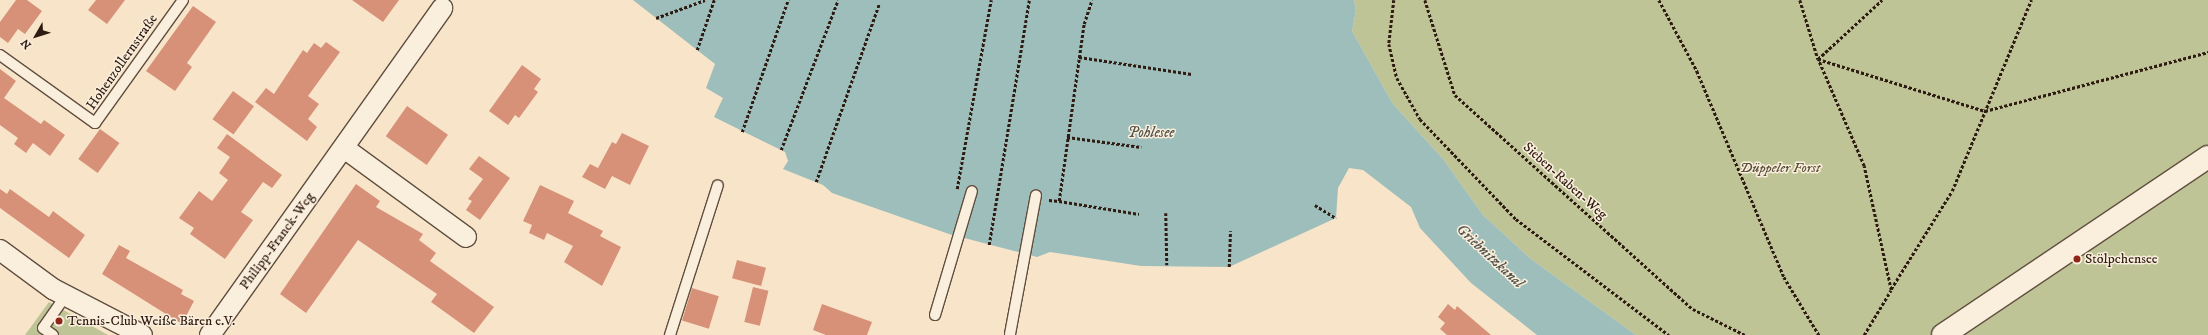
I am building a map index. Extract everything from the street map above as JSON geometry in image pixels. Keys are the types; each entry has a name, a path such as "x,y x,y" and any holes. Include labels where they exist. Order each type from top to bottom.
{"street":[{"name":"Philipp-Franck-Weg","path":"210,335 442,8"},
{"path":"344,148 466,237"},
{"path":"1943,335 2208,157"},
{"path":"0,250 65,296 142,335"}],"lane":[{"name":"Hohenzollernstraße","path":"0,55 95,123 183,0"},
{"path":"670,335 718,185"},
{"path":"935,315 972,191"},
{"path":"1010,334 1036,195"},
{"path":"53,335 43,328 65,296"}],"path":[{"path":"656,18 705,0"},
{"path":"697,50 714,0"},
{"path":"742,132 788,0"},
{"path":"781,150 838,0"},
{"path":"956,195 991,0"},
{"path":"989,245 1029,0"},
{"path":"1059,201 1079,57 1092,0"},
{"path":"1394,0 1389,44 1396,78 1420,119 1516,219 1669,335"},
{"name":"Sieben-Raben-Weg","path":"1425,0 1455,95 1693,309 1745,335"},
{"path":"1659,0 1697,71 1784,277 1819,335"},
{"path":"1800,0 1818,60 1864,166 1891,290"},
{"path":"1818,60 1882,0"},
{"path":"1864,335 1952,191 2031,0"},
{"path":"816,182 879,4"},
{"path":"1818,60 1986,111 2208,52"},
{"path":"1079,57 1192,74"},
{"path":"1067,137 1141,147"},
{"path":"1047,207 1048,200 1139,214"},
{"path":"1315,205 1336,218"},
{"path":"1166,213 1167,266"},
{"path":"1229,267 1230,231"}],"green space":[{"name":"Düppeler Forst","path":"1354,0 2208,0 2208,335 1636,335 1531,259 1483,215 1443,159 1393,104 1352,31 1356,11"},
{"name":"Tennis-Club Weiße Bären e.V.","path":"49,302 108,335 25,335"}],"water":[{"name":"Pohlesee","path":"633,0 1354,0 1356,11 1352,31 1393,104 1443,159 1483,215 1531,259 1636,335 1537,335 1471,283 1420,228 1411,207 1363,170 1349,168 1338,188 1336,218 1229,267 1141,266 1050,252 1037,257 949,234 832,193 823,185 783,169 788,161 785,152 714,117 723,98 706,88 715,64"}],"building":[{"path":"16,0 27,0 42,11 25,34 18,29 8,43 0,37 0,22"},
{"path":"96,0 125,0 107,24 88,10"},
{"path":"352,0 399,0 383,22"},
{"path":"193,6 216,22 187,63 192,67 175,91 146,71"},
{"path":"326,42 340,52 308,96 319,104 308,119 317,127 307,141 255,102 266,88 274,94 303,50 307,53 314,43 321,48"},
{"path":"522,65 541,79 534,89 538,92 519,118 515,115 508,125 489,111"},
{"path":"0,69 16,81 4,98 41,124 44,120 65,135 50,156 33,143 26,153 14,144 18,138 0,125"},
{"path":"233,91 254,106 233,135 212,119"},
{"path":"407,106 448,135 427,165 386,136"},
{"path":"100,129 119,143 98,173 78,159"},
{"path":"622,133 649,146 630,185 612,176 605,189 582,177 590,164 598,168 612,142 616,144"},
{"path":"227,134 282,175 272,188 263,182 241,212 253,220 225,259 190,234 194,228 179,218 199,191 212,201 228,180 219,173 230,157 217,148"},
{"path":"479,156 510,178 480,220 466,210 472,201 468,199 483,179 469,169"},
{"path":"356,184 380,201 376,207 423,234 419,240 436,253 430,261 494,307 474,333 431,302 437,294 358,240 306,313 280,294"},
{"path":"540,185 574,201 568,213 603,231 600,236 621,247 602,286 564,262 573,246 547,233 544,240 529,233 532,225 523,221"},
{"path":"0,189 7,194 10,189 49,217 53,211 85,235 69,258 0,208"},
{"path":"119,245 130,251 126,258 183,290 181,294 194,301 182,324 102,274"},
{"path":"737,260 766,268 761,286 732,278"},
{"path":"753,287 769,291 760,326 744,322"},
{"path":"692,288 719,296 709,329 682,321"},
{"path":"822,304 872,322 867,335 826,335 813,330"},
{"path":"1448,304 1455,310 1457,306 1491,335 1447,335 1440,329 1445,323 1438,317"}],"place":[{"name":"Stölpchensee","path":"2077,259"},
{"name":"Tennis-Club Weiße Bären e.V.","path":"59,321"}],"water label":[{"name":"Griebnitzkanal","path":"1490,256"}]}
